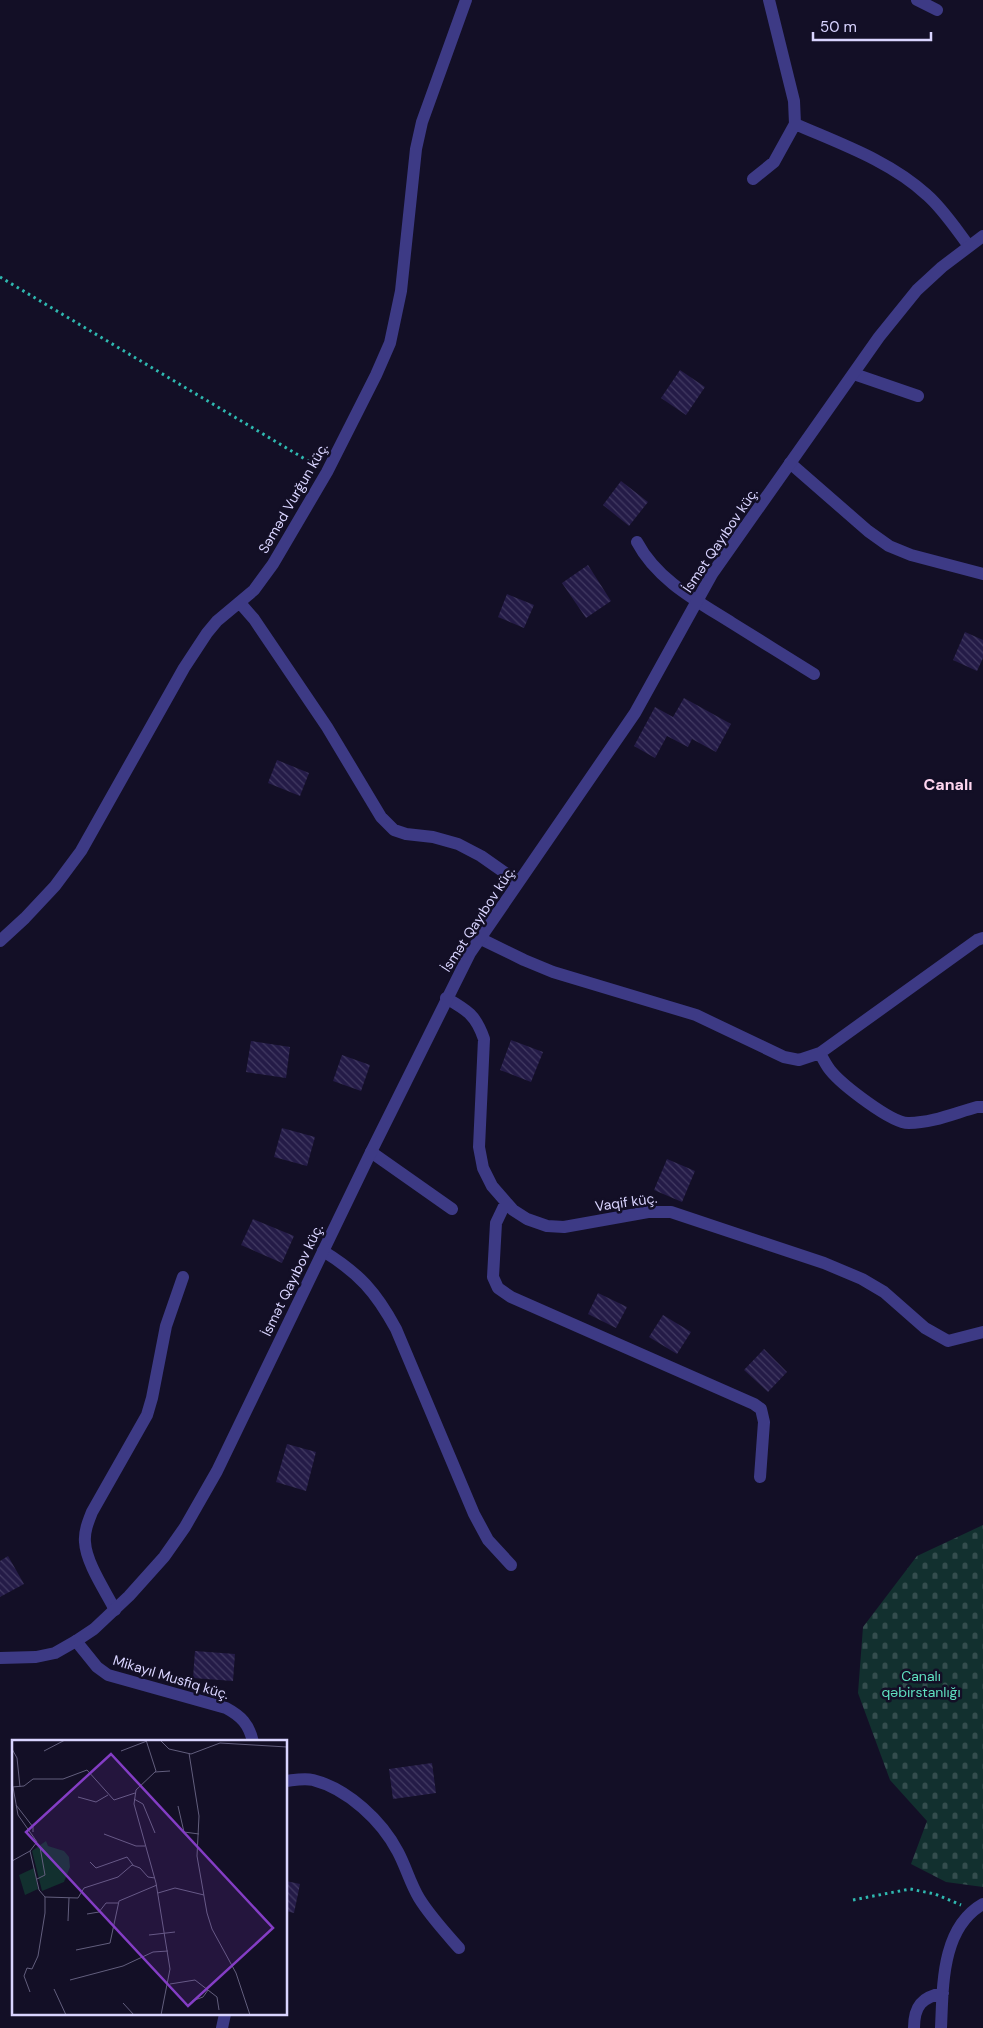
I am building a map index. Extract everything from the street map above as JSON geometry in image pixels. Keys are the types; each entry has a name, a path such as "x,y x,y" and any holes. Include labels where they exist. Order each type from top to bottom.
{"street":[{"name":"Səməd Vurğun küç.","path":"0,941 26,918 55,886 81,851 184,668 207,633 217,621 254,590 273,564 327,472 376,375 390,342 401,291 416,149 422,122 466,0"},
{"path":"753,179 774,162 795,124 794,101 769,0"},
{"path":"917,0 936,10"},
{"path":"795,124 884,164 904,176 929,196 969,246"},
{"name":"İsmət Qayıbov küç.","path":"0,1658 36,1657 55,1653 76,1641 115,1610 164,1556 201,1502 446,998 480,938 635,712 712,574 879,337 918,290 942,267 983,236"},
{"path":"854,374 918,396"},
{"path":"790,463 868,531 889,546 911,555 983,574"},
{"path":"637,542 644,555 668,580 814,674"},
{"path":"240,603 254,619 327,727 381,817 394,830 458,844 481,856 518,882"},
{"path":"480,938 553,972 696,1015 784,1057 799,1060 820,1053 977,940 983,938"},
{"name":"Vaqif küç.","path":"446,998 469,1011 478,1024 484,1039 479,1147 483,1168 492,1186 513,1210 527,1219 547,1226 564,1227 648,1212 671,1212 824,1263 862,1278 884,1292 924,1328 948,1341 962,1339 983,1332"},
{"path":"820,1053 830,1070 846,1086 896,1121 908,1124 927,1121 983,1107"},
{"path":"371,1152 452,1209"},
{"path":"506,1202 496,1223 493,1277 498,1288 511,1297 754,1404 761,1409 764,1422 760,1477"},
{"path":"323,1251 344,1264 362,1279 382,1303 396,1329 474,1514 488,1540 511,1565"},
{"path":"115,1610 89,1559 85,1543 86,1526 147,1415 166,1326 183,1277"},
{"name":"Mikayıl Musfiq küç.","path":"76,1641 97,1667 108,1675 226,1708 240,1715 247,1724 252,1740"},
{"path":"288,1781 311,1780 326,1784 372,1816 388,1834 400,1854 418,1897 434,1920 459,1948"},
{"path":"941,2028 949,1948 961,1923 978,1907"},
{"path":"914,2028 914,2021 920,2003 929,1996 943,1993"}],"path":[{"path":"0,277 327,472"},
{"path":"853,1900 910,1889 935,1894 978,1907"}],"green space":[{"name":"Canalı qəbirstanlığı","path":"983,1525 983,1887 946,1882 911,1864 927,1821 890,1780 858,1693 863,1627 917,1556"}],"building":[{"path":"680,370 705,387 686,415 661,398"},
{"path":"621,481 648,502 629,526 603,505"},
{"path":"588,565 611,601 586,618 562,583"},
{"path":"507,594 534,605 524,628 498,617"},
{"path":"965,632 983,640 983,658 977,671 953,660"},
{"path":"684,698 731,724 716,752 692,739 688,747 667,736 655,758 634,746 655,707 673,717"},
{"path":"277,760 309,773 300,796 268,783"},
{"path":"511,1040 543,1052 531,1082 500,1070"},
{"path":"251,1041 290,1047 286,1078 246,1072"},
{"path":"342,1055 370,1065 361,1091 333,1081"},
{"path":"282,1128 315,1137 307,1166 274,1157"},
{"path":"667,1159 695,1171 682,1202 654,1190"},
{"path":"253,1219 294,1236 282,1263 241,1245"},
{"path":"598,1293 627,1307 616,1328 588,1314"},
{"path":"663,1315 691,1332 677,1354 649,1337"},
{"path":"764,1349 787,1372 768,1392 744,1370"},
{"path":"287,1444 316,1452 306,1491 276,1482"},
{"path":"8,1556 24,1584 0,1597 0,1561"},
{"path":"195,1651 235,1654 233,1681 193,1678"},
{"path":"432,1763 436,1793 393,1799 389,1769"},
{"path":"288,1881 300,1884 294,1913 288,1912"}],"district":[{"name":"Canalı","path":"948,784"}]}
